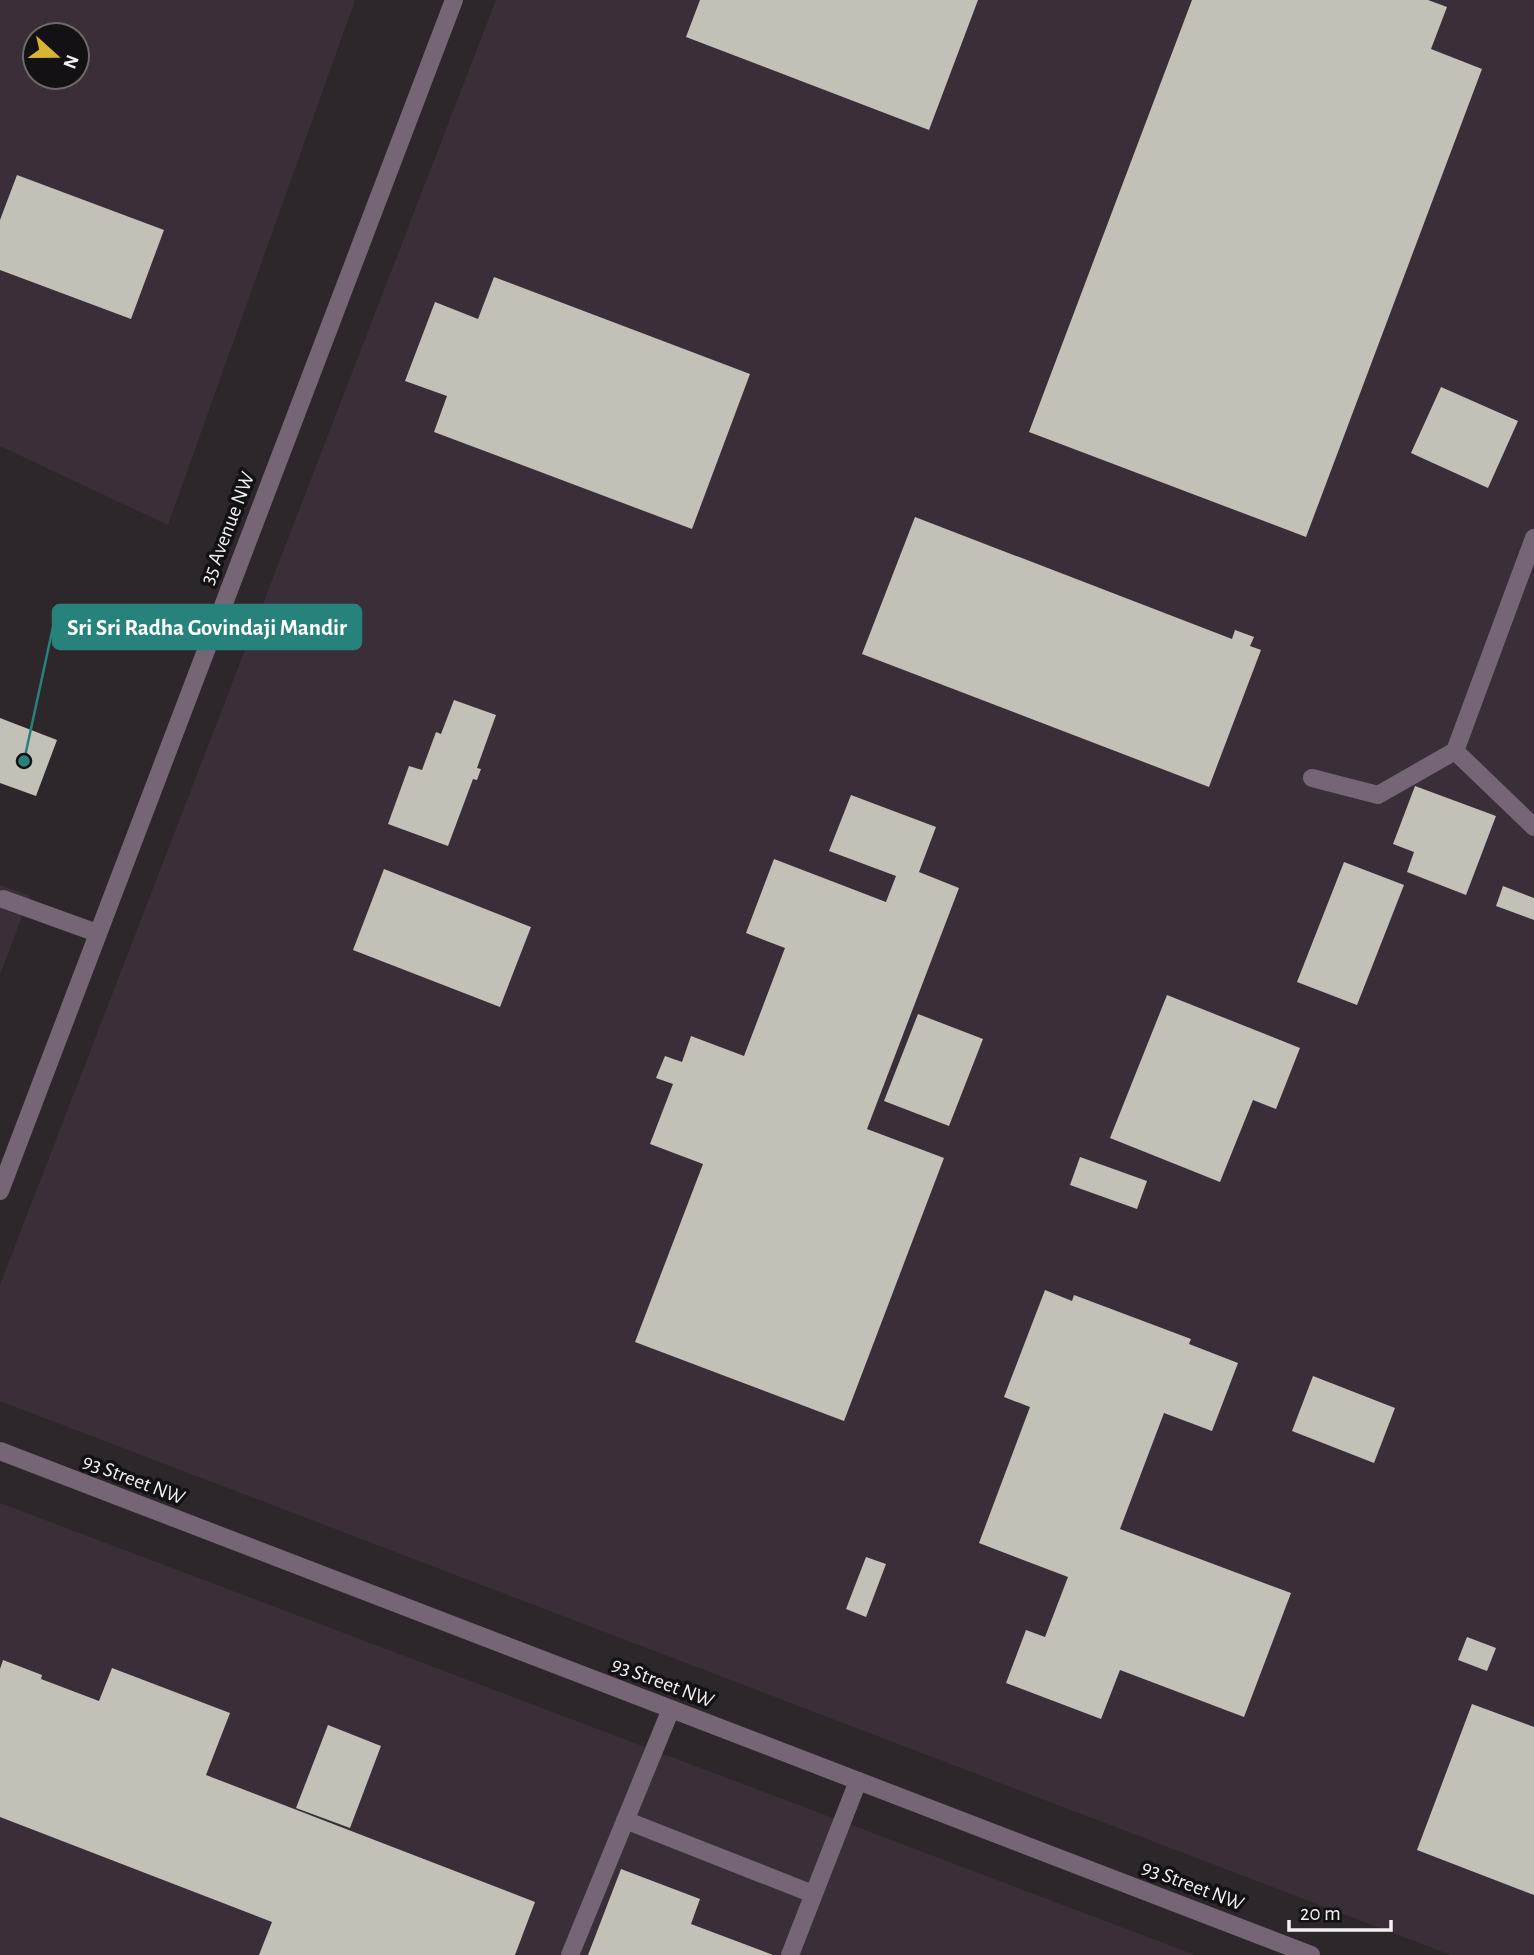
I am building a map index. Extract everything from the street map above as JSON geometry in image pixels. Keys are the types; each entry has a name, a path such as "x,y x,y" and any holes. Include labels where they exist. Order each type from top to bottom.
{"street":[{"name":"35 Avenue NW","path":"0,1191 454,0"},
{"path":"1312,778 1378,794 1455,751 1534,538"},
{"path":"1455,751 1534,827"},
{"path":"1,902 97,933"},
{"name":"93 Street NW","path":"0,1451 1311,1955"},
{"path":"570,1955 671,1709"},
{"path":"790,1955 858,1781"},
{"path":"625,1821 814,1894"}],"shaded area":[{"path":"0,0 355,0 168,525 0,446"},
{"path":"496,0 1534,0 1534,1955 1451,1955 0,1401 0,1285"},
{"path":"0,885 30,896 0,974"},
{"path":"0,1503 1195,1955 0,1955"}],"building":[{"path":"700,0 978,0 929,130 686,37"},
{"path":"1192,0 1428,0 1447,7 1431,49 1482,69 1306,537 1029,432"},
{"path":"17,175 164,230 131,319 0,270 0,220"},
{"path":"494,277 750,374 692,529 434,432 447,396 405,381 435,302 478,319"},
{"path":"1441,387 1518,421 1488,488 1411,453"},
{"path":"915,517 1232,639 1235,630 1254,637 1250,646 1261,650 1209,787 862,654"},
{"path":"454,700 496,715 477,768 481,769 477,780 473,779 448,846 388,824 409,766 422,770 436,732 441,734"},
{"path":"0,718 57,740 36,796 0,783"},
{"path":"1415,786 1496,816 1466,895 1407,872 1414,852 1393,844"},
{"path":"851,795 936,827 919,872 959,888 867,1129 944,1158 844,1421 635,1342 703,1164 650,1144 673,1084 656,1078 665,1056 682,1062 691,1036 744,1056 785,948 746,933 774,859 886,902 896,876 829,851"},
{"path":"1344,862 1404,885 1357,1005 1297,982"},
{"path":"384,869 531,927 500,1007 353,950"},
{"path":"1503,886 1534,898 1534,920 1496,906"},
{"path":"1167,995 1300,1048 1276,1109 1253,1100 1220,1182 1110,1138"},
{"path":"918,1014 983,1039 949,1126 884,1101"},
{"path":"1080,1157 1147,1181 1137,1209 1070,1185"},
{"path":"1045,1290 1072,1301 1074,1295 1191,1339 1189,1344 1238,1363 1212,1431 1164,1413 1120,1529 1291,1593 1244,1717 1120,1670 1101,1719 1006,1683 1026,1630 1045,1637 1068,1577 979,1543 1030,1407 1004,1397"},
{"path":"1313,1376 1395,1408 1374,1463 1292,1431"},
{"path":"866,1557 886,1564 866,1617 846,1609"},
{"path":"1467,1637 1496,1648 1487,1671 1458,1660"},
{"path":"3,1660 42,1675 41,1679 99,1701 112,1668 230,1713 206,1775 535,1902 515,1955 259,1955 272,1922 0,1817 0,1669"},
{"path":"1472,1704 1534,1727 1534,1895 1417,1850"},
{"path":"328,1725 381,1746 350,1828 296,1808"},
{"path":"621,1869 700,1899 691,1924 773,1955 588,1955"}],"place":[{"name":"Sri Sri Radha Govindaji Mandir","path":"24,761"}]}
